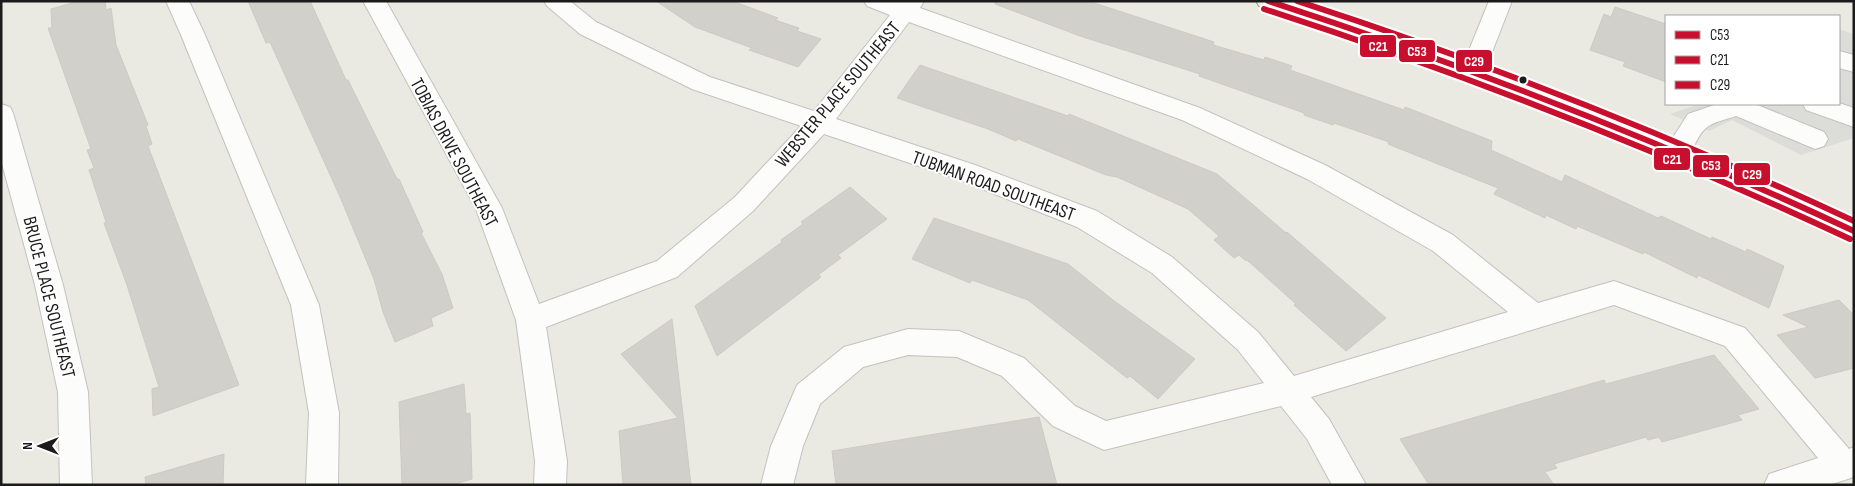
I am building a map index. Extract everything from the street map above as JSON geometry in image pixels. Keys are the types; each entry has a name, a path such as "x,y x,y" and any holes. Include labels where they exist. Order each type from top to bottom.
{"main road":[{"path":"1268,1 1334,21 1547,96 1678,150 1854,231"}],"street":[{"path":"177,1 305,304 324,413 322,485"},
{"name":"TOBIAS DRIVE SOUTHEAST","path":"374,1 489,208 530,320 551,461 550,485"},
{"name":"TUBMAN ROAD SOUTHEAST","path":"555,1 588,28 701,83 966,172 1087,219 1162,265 1248,341 1318,429 1350,485"},
{"path":"875,1 909,7 1192,114 1316,172 1444,243 1534,316"},
{"path":"1473,70 1501,1"},
{"name":"WEBSTER PLACE SOUTHEAST","path":"530,320 667,269 744,204 819,123 909,7"},
{"path":"1840,58 1854,64"},
{"path":"1678,150 1697,122 1739,105 1815,139"},
{"path":"1818,105 1854,118"},
{"name":"BRUCE PLACE SOUTHEAST","path":"1,114 48,285 73,392 76,485"},
{"path":"776,485 787,446 808,395 854,356 908,342 959,344 1014,367 1064,416 1104,436 1288,391 1614,293 1735,337 1848,463 1780,485"}],"shaded area":[{"path":"1840,29 1854,34 1854,138 1801,155 1732,120 1709,131 1670,114 1696,105 1840,105"}],"building":[{"path":"79,1 105,1 106,10 111,8 116,45 148,125 146,126 152,144 148,146 239,385 153,416 152,389 159,387 127,285 104,223 106,222 89,170 94,168 87,150 91,149 48,28 52,28 51,9"},
{"path":"248,1 310,1 346,80 348,80 397,179 399,179 423,232 421,233 442,274 453,308 431,318 433,326 395,342 383,312 374,279 341,199 270,42 266,43"},
{"path":"656,1 732,1 778,18 775,20 799,28 797,31 821,39 798,67 749,50 752,48 695,27"},
{"path":"995,1 1088,1 1214,42 1213,45 1264,60 1265,57 1292,66 1290,70 1404,110 1405,107 1492,141 1491,150 1562,182 1565,175 1658,218 1661,216 1711,239 1712,237 1746,252 1747,249 1784,266 1769,308 1698,275 1697,278 1644,252 1643,254 1577,226 1576,229 1546,215 1545,218 1494,194 1498,188 1388,144 1389,142 1304,115 1304,113 1199,76 1200,74 1080,36 995,4"},
{"path":"1615,7 1665,24 1665,82 1623,66 1625,62 1590,50 1604,14 1611,17"},
{"path":"920,65 1068,116 1069,114 1217,174 1386,318 1346,351 1247,260 1239,255 1234,258 1214,240 1219,236 1188,209 1117,177 1106,175 1018,139 1016,141 988,129 897,98"},
{"path":"850,187 887,219 838,255 841,258 818,275 821,277 717,356 695,306 782,242 781,240 803,224 801,222"},
{"path":"934,218 1068,264 1113,300 1195,359 1158,399 1130,376 1127,378 1028,300 972,280 970,283 912,259"},
{"path":"1839,300 1854,315 1854,368 1815,378 1777,335 1808,327 1783,315"},
{"path":"672,319 691,485 623,485 619,431 678,418 621,354"},
{"path":"1714,355 1759,409 1738,415 1742,420 1662,442 1659,437 1648,440 1646,437 1554,464 1557,468 1545,472 1554,485 1429,485 1400,439 1604,380 1606,384"},
{"path":"464,384 466,414 470,413 472,479 451,485 402,485 399,402"},
{"path":"1039,417 1057,485 836,485 832,451"},
{"path":"224,454 223,485 146,485 145,477"}],"transit line":[{"name":"C53","path":"1268,1 1418,51 1565,106 1710,165 1854,231"},
{"name":"C29","path":"1297,1 1439,49 1579,101 1649,129 1854,221"},
{"name":"C21","path":"1264,9 1415,59 1562,113 1706,173 1850,239"}]}
